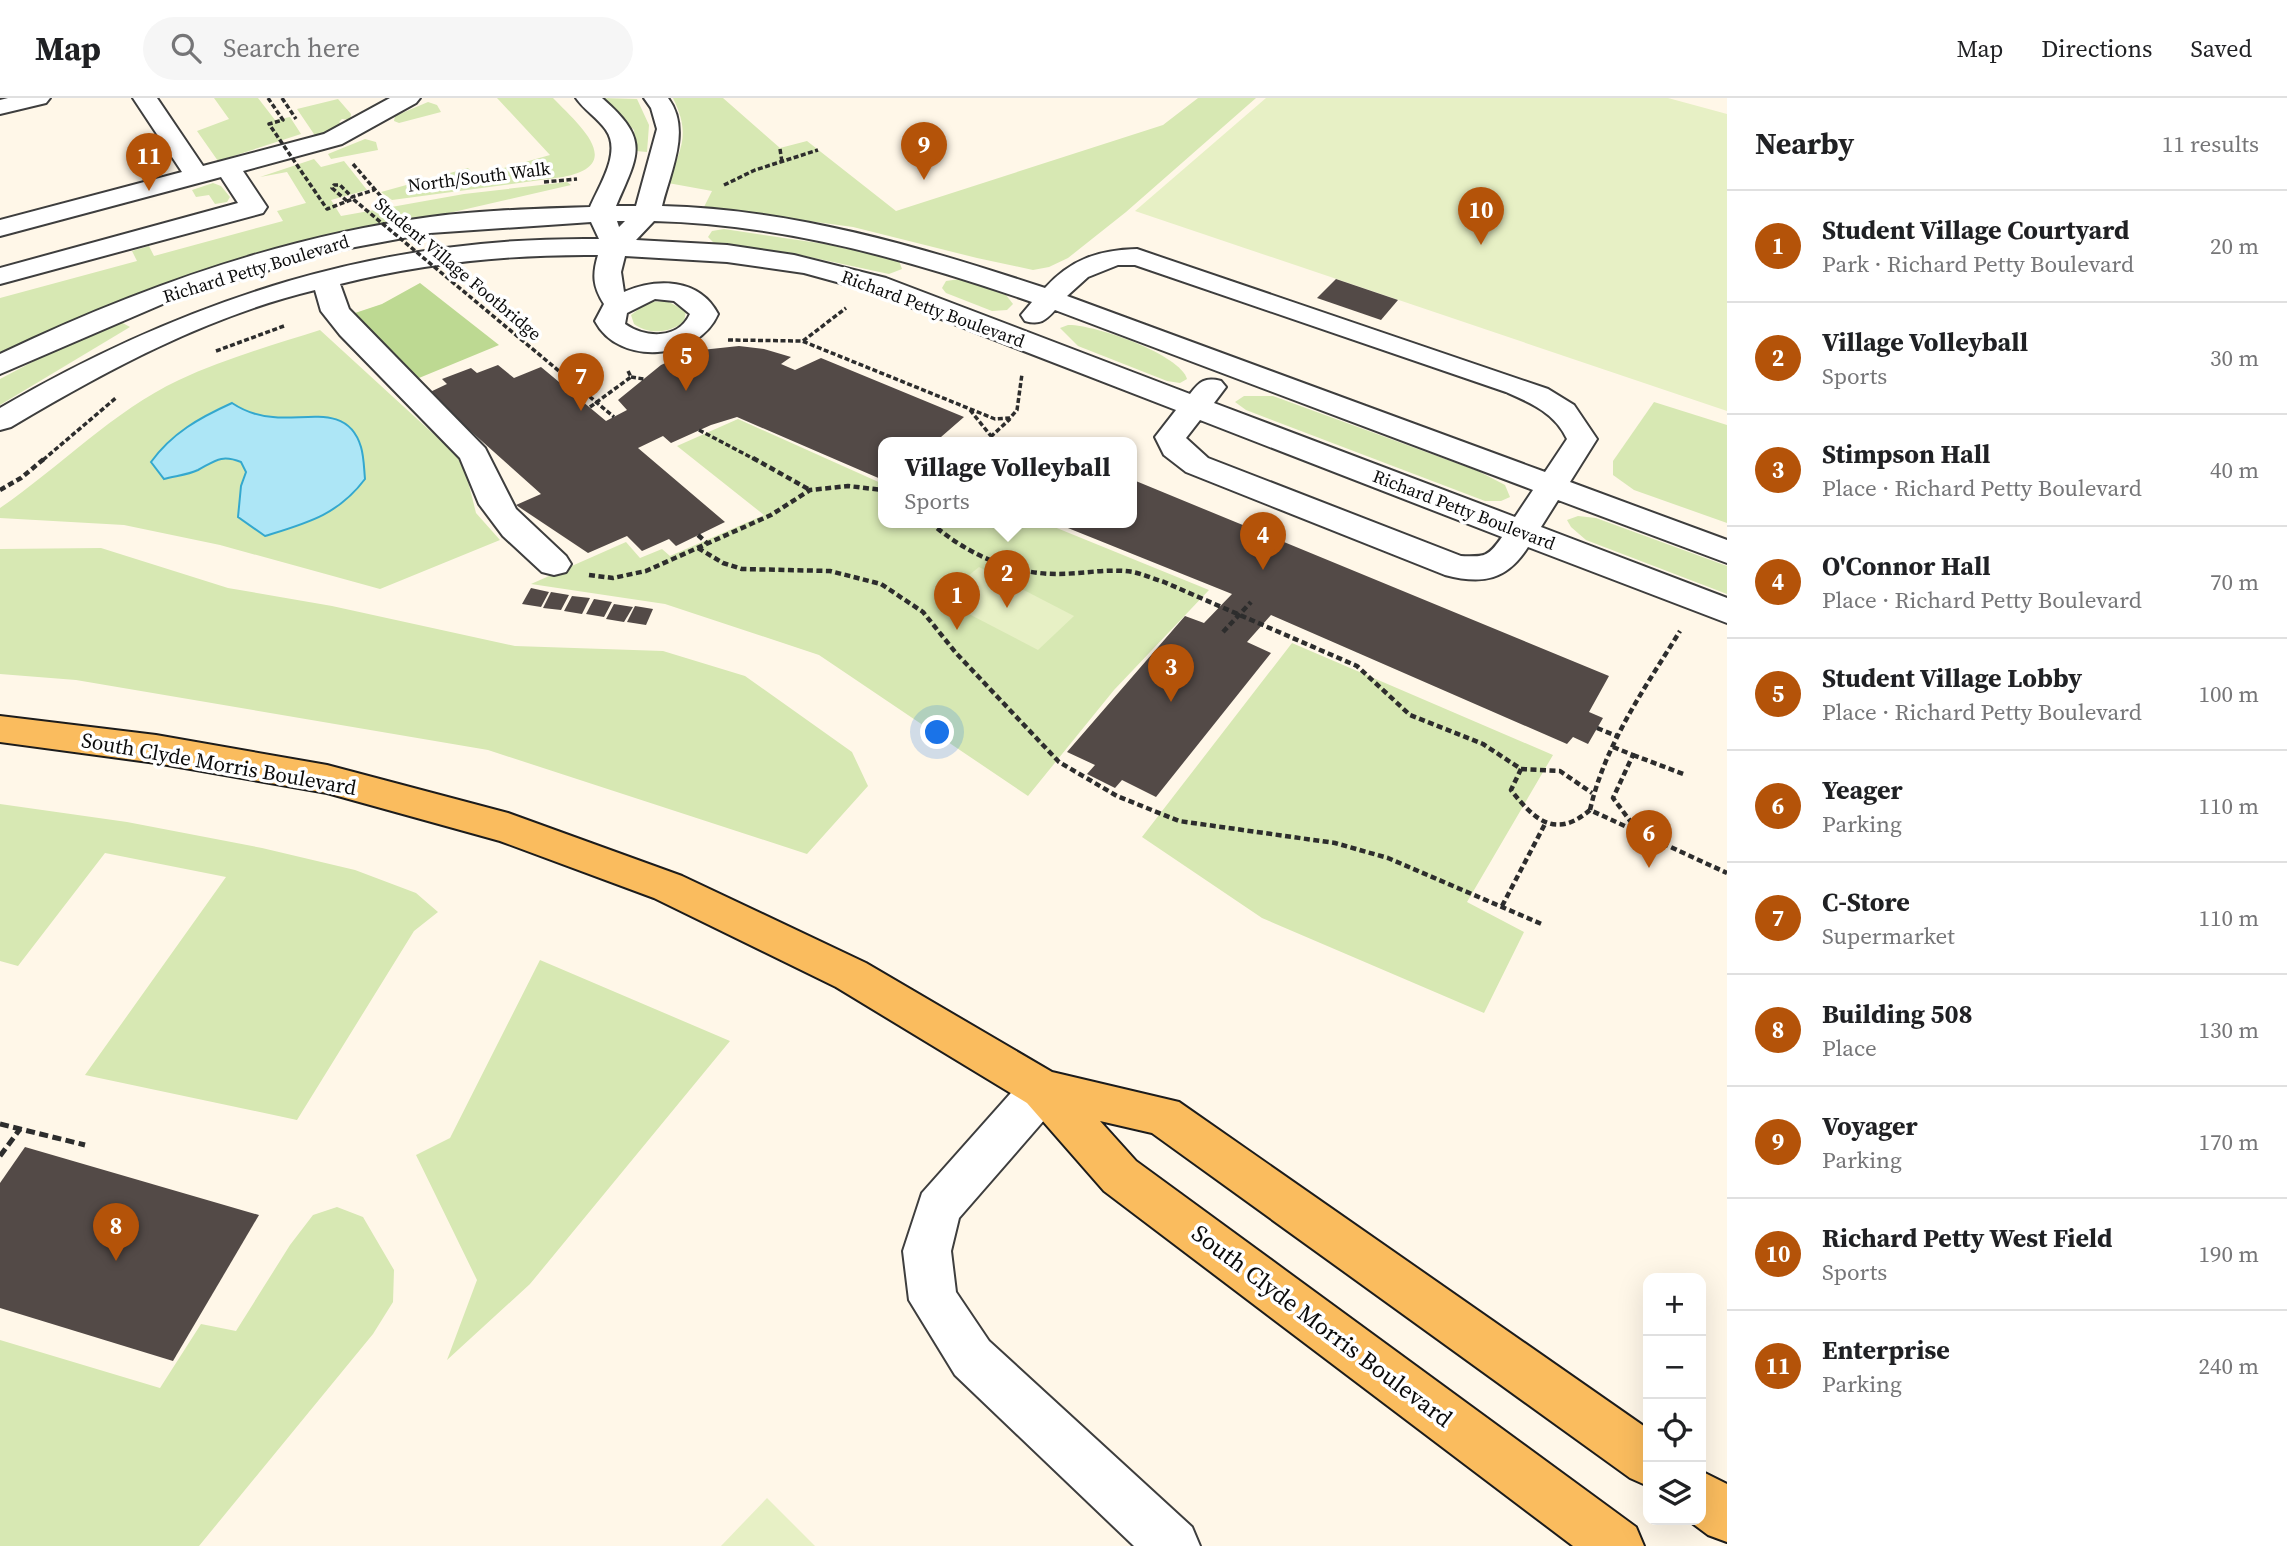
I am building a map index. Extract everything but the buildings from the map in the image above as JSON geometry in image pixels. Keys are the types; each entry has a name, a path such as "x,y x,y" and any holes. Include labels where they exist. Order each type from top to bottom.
{"main road":[{"name":"South Clyde Morris Boulevard","path":"0,729 156,748 327,779 508,828 668,887 851,975 1043,1088 1163,1116 1643,1456"},
{"name":"South Clyde Morris Boulevard","path":"1043,1088 1120,1175 1617,1546"},
{"path":"1706,1501 1727,1516"}],"street":[{"path":"0,107 38,98"},
{"path":"145,98 197,176"},
{"path":"0,228 333,139 408,98"},
{"path":"588,98 610,119 624,140 624,156 600,213 614,247"},
{"path":"618,304 606,282 614,247 647,214 668,128 663,107 656,98"},
{"path":"0,276 254,207 228,168"},
{"name":"Richard Petty Boulevard","path":"0,365 63,334 190,286 302,251 431,225 600,213 724,218 815,231 937,262 1050,299 1727,552"},
{"name":"Richard Petty Boulevard","path":"0,421 121,354 229,307 325,279 463,256 614,247 736,254 796,263 876,284 1727,611"},
{"path":"1015,338 1083,267 1110,256 1137,257 1516,386 1550,401 1575,420 1582,439 1524,533 1503,560 1484,568 1457,567 1197,465 1175,448 1170,438 1230,366"},
{"path":"904,295 937,262"},
{"path":"325,279 335,311 474,455 483,486 511,528 565,569"},
{"path":"1043,1088 939,1208 927,1251 933,1300 972,1358 1173,1546"}],"path":[{"name":"Student Village Footbridge","path":"268,98 283,120 269,124 327,209 353,199 614,416"},
{"path":"780,149 782,162"},
{"path":"722,186 818,150"},
{"name":"North/South Walk","path":"348,157 387,203"},
{"name":"North/South Walk","path":"540,183 581,178"},
{"path":"347,201 332,188 340,185 352,197 374,190"},
{"path":"802,341 848,306"},
{"path":"210,353 293,323"},
{"path":"723,340 802,341 995,419 1010,418"},
{"path":"627,368 638,384"},
{"path":"968,408 991,436 1017,410 1023,369"},
{"path":"590,407 631,377 644,379"},
{"path":"0,490 21,478 118,397"},
{"path":"711,425 713,435"},
{"path":"699,430 713,435 810,490"},
{"path":"565,569 612,578 646,571 771,515 810,490 848,485 878,489"},
{"path":"937,528 983,558 1006,565 1054,574 1132,572 1240,615 1357,666 1409,715 1483,744 1521,769 1547,766 1568,773 1592,793"},
{"path":"698,535 708,543"},
{"path":"698,548 723,563 742,569 830,571 881,584 923,612 956,653 1059,762 1098,782 1117,796 1179,821 1335,843 1388,858 1544,925"},
{"path":"1223,632 1251,602"},
{"path":"1521,769 1511,790 1525,810 1546,822 1570,824 1590,810 1592,793 1613,747 1681,629"},
{"path":"1597,728 1619,737"},
{"path":"1613,747 1686,775"},
{"path":"1633,755 1613,798 1640,833"},
{"path":"1590,810 1727,873"},
{"path":"1502,906 1546,822"},
{"path":"0,1124 85,1145"},
{"path":"0,1156 20,1129"}],"green space":[{"path":"214,98 258,98 275,120 290,117 301,134 218,161 197,131 229,119"},
{"path":"497,98 553,98 574,119 591,142 595,153 592,163 582,171 563,177 392,200 381,192 468,168 475,176 550,155"},
{"path":"601,98 637,99 649,125 647,152 636,151 634,130"},
{"path":"673,98 723,98 780,148 807,141 896,211 1163,125 1198,98 1256,98 1126,212 1068,258 1049,267 1033,270 853,227 704,207 712,191 668,183 680,150 683,132"},
{"path":"1266,98 1668,98 1727,114 1727,411 1135,211"},
{"path":"338,99 351,114 350,120 342,119 339,122 343,125 316,137 297,109"},
{"path":"428,102 437,105 441,112 399,123 394,121 395,116"},
{"path":"365,139 376,142 378,150 331,159 328,154"},
{"path":"314,159 321,167 344,161 367,190 331,200 341,216 464,194 567,182 571,185 423,219 347,231 255,254 125,299 0,354 0,298 137,261 132,251 149,246 154,256 283,221 277,211 306,203 287,172 260,177"},
{"path":"213,183 221,186 230,197 227,202 215,204 209,195 196,197 192,190"},
{"path":"724,229 825,244 890,258 899,261 902,269 889,274 791,253 714,243 708,237 712,231"},
{"path":"960,279 1006,295 1013,304 1007,310 992,311 946,293 942,288 946,281"},
{"path":"420,283 499,345 419,378 402,367 349,315 382,304"},
{"path":"667,301 686,311 684,322 659,331 646,330 634,324 631,315 648,302"},
{"path":"121,322 130,327 0,405 0,379 74,340"},
{"path":"1068,325 1096,330 1134,342 1169,360 1181,369 1187,379 1180,383 1167,381 1078,346 1060,328"},
{"path":"320,330 463,461 476,513 500,540 380,589 220,545 124,525 0,518 0,508 109,423 155,393 213,365"},
{"path":"1244,396 1273,396 1478,471 1505,485 1510,497 1501,501 1485,501 1246,410 1235,402"},
{"path":"1654,402 1727,425 1727,523 1634,490 1613,475 1613,461"},
{"path":"738,419 878,482 878,528 1057,528 1209,590 1114,690 1028,796 819,655 665,604 531,584 626,542 640,558 662,549 670,556 764,515 677,446"},
{"path":"1578,516 1596,518 1727,566 1727,594 1586,540 1567,520"},
{"path":"101,548 228,588 332,606 515,646 663,651 745,676 852,752 868,786 807,854 488,750 76,680 0,674 0,549"},
{"path":"979,567 1074,616 1038,650 940,599"},
{"path":"1292,643 1553,755 1467,902 1524,932 1484,1013 1262,918 1142,837"},
{"path":"0,804 127,822 262,848 355,870 416,893 438,912 414,931 297,1120 85,1075 226,877 105,853 18,966 0,961"},
{"path":"540,960 730,1041 530,1284 447,1360 477,1280 416,1155 450,1138"},
{"path":"337,1207 363,1217 394,1270 393,1302 373,1334 199,1546 0,1546 0,1340 160,1388 201,1324 236,1331 290,1245 313,1215"},
{"path":"767,1498 815,1546 721,1546"}],"water":[{"path":"232,403 262,416 324,417 346,424 355,433 361,447 365,479 344,501 321,516 265,536 238,517 241,486 246,472 241,462 218,460 194,472 164,479 151,462 159,452 187,427"}],"place":[{"name":"Voyager","path":"924,180"},
{"name":"Enterprise","path":"149,191"},
{"name":"Richard Petty West Field","path":"1481,245"},
{"name":"Student Village Lobby","path":"686,391"},
{"name":"C-Store","path":"581,411"},
{"name":"O'Connor Hall","path":"1263,570"},
{"name":"Village Volleyball","path":"1007,608"},
{"name":"Student Village Courtyard","path":"957,630"},
{"name":"Stimpson Hall","path":"1171,702"},
{"name":"Yeager","path":"1649,868"},
{"name":"Building 508","path":"116,1261"}]}
